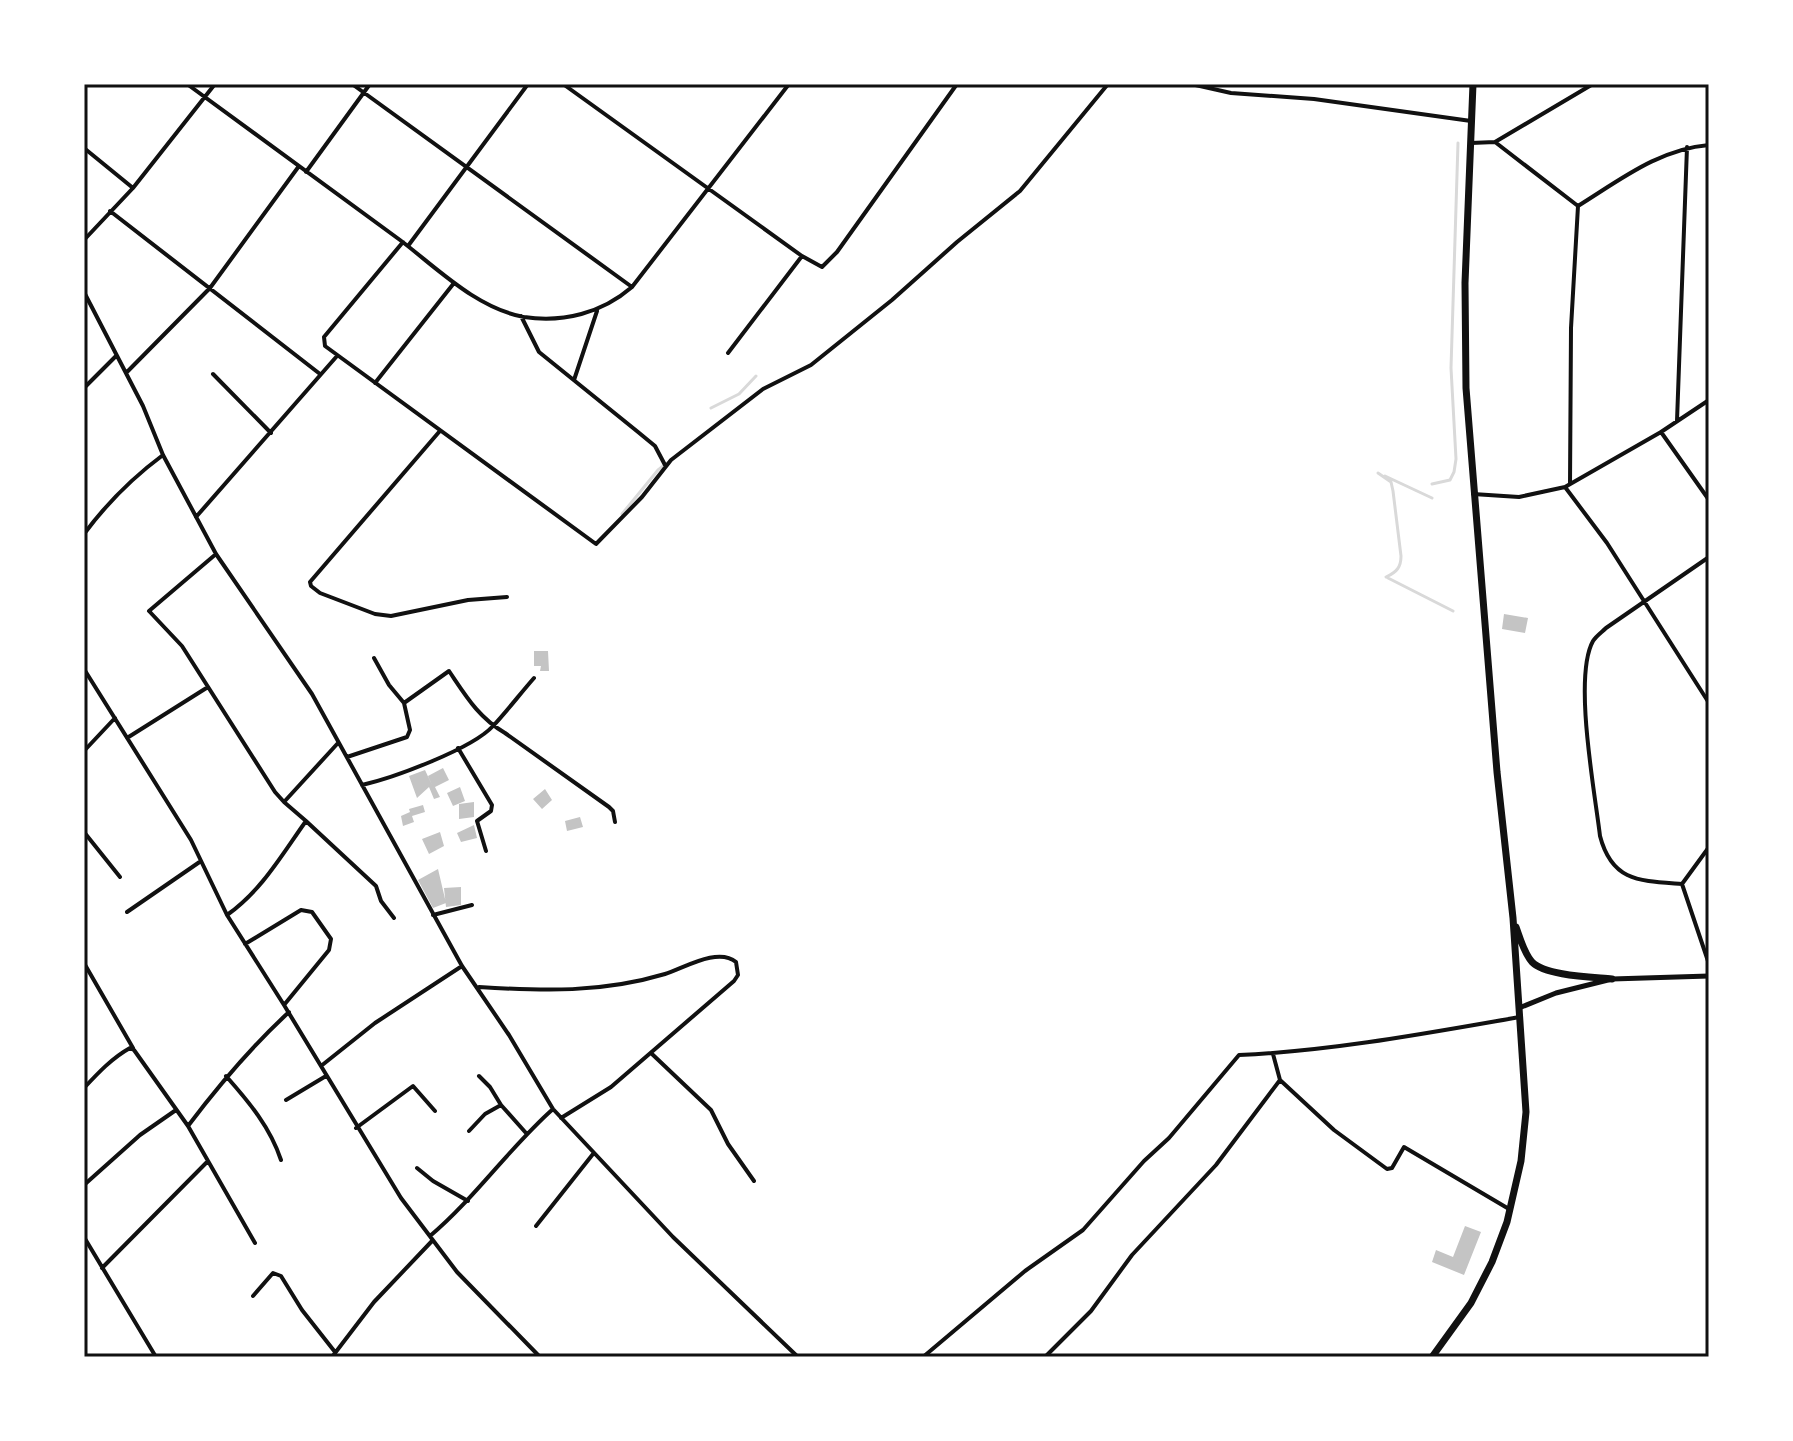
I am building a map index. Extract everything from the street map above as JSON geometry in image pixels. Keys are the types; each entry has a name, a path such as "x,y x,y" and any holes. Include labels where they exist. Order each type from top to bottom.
{"main road":[{"path":"1432,1357 1471,1303 1492,1262 1511,1210 1521,1161 1526,1112 1513,918 1473,494 1465,329 1473,84"},
{"path":"1513,918 1529,958 1539,967 1612,979"}],"street":[{"path":"187,84 454,283 490,304 521,316 554,318 597,311 632,287 789,84"},
{"path":"84,240 133,188 215,84"},
{"path":"352,84 632,287"},
{"path":"306,172 370,84"},
{"path":"528,84 466,169 324,337 325,346 596,544 642,497 665,465 763,389 811,365 1020,191 1108,84"},
{"path":"563,84 818,266 830,261 957,84"},
{"path":"1191,84 1231,93 1314,99 1471,121"},
{"path":"1471,143 1495,142 1593,84"},
{"path":"1495,142 1578,206"},
{"path":"1578,206 1661,155 1687,147 1709,145"},
{"path":"1677,421 1687,147"},
{"path":"84,148 133,188"},
{"path":"126,373 210,288 299,166"},
{"path":"1578,206 1571,328 1568,485 1709,703"},
{"path":"110,211 320,374"},
{"path":"728,353 802,256"},
{"path":"375,383 454,283"},
{"path":"84,292 143,406 163,455 216,554 312,694 462,966 553,1109 673,1237 798,1357"},
{"path":"574,380 597,311"},
{"path":"521,316 539,352 655,446 665,465"},
{"path":"84,388 116,355"},
{"path":"196,518 337,356"},
{"path":"213,374 271,433"},
{"path":"1473,494 1519,497 1568,485 1661,432 1709,400"},
{"path":"439,432 310,582 311,586 320,593 375,614 391,616 468,600 507,597"},
{"path":"1661,432 1709,500"},
{"path":"84,534 132,478 163,455"},
{"path":"216,554 149,609 150,613 168,628 182,646 275,792 376,886 381,901 394,918"},
{"path":"1682,884 1633,878 1612,865 1604,851 1587,714 1586,666 1594,639 1709,557"},
{"path":"347,757 410,734 404,703 374,658"},
{"path":"84,669 185,829 227,915 401,1198 457,1272 540,1357"},
{"path":"404,703 449,671 464,696 492,727 609,807 615,822"},
{"path":"362,785 382,781 420,766 492,727 534,678"},
{"path":"127,738 208,687"},
{"path":"84,751 115,718"},
{"path":"284,802 339,742"},
{"path":"458,748 492,805 491,811 477,821 486,851"},
{"path":"227,915 266,880 306,821"},
{"path":"84,832 120,877"},
{"path":"1682,884 1709,847"},
{"path":"127,912 201,861"},
{"path":"1682,884 1709,964"},
{"path":"433,915 472,905"},
{"path":"245,944 301,910 312,912 331,939 329,950 284,1005"},
{"path":"478,987 563,992 628,984 709,958 726,957 736,962 738,975 734,981 611,1087 561,1118"},
{"path":"84,963 134,1050 188,1126 255,1243"},
{"path":"320,1066 375,1023 462,966"},
{"path":"923,1357 1025,1271 1083,1230 1144,1161 1169,1138 1239,1055 1273,1054 1439,1032 1520,1012 1556,993 1612,979 1709,976"},
{"path":"188,1126 254,1044 289,1012"},
{"path":"84,1088 100,1070 125,1051 130,1048 134,1050"},
{"path":"652,1054 711,1110 728,1144 754,1181"},
{"path":"1273,1054 1280,1080 1334,1130 1387,1169 1392,1168 1404,1147 1511,1210"},
{"path":"226,1076 257,1112 281,1160"},
{"path":"286,1100 326,1076"},
{"path":"479,1076 526,1133"},
{"path":"1045,1357 1091,1311 1132,1255 1216,1165 1280,1080"},
{"path":"356,1128 413,1086 435,1111"},
{"path":"469,1131 485,1114 501,1105"},
{"path":"253,1296 273,1273 281,1276 334,1354 374,1302 526,1133 553,1109"},
{"path":"84,1185 140,1135 176,1110"},
{"path":"536,1226 593,1154"},
{"path":"102,1268 208,1161"},
{"path":"417,1168 468,1201"},
{"path":"84,1239 156,1357"}],"building":[{"path":"1504,614 1528,618 1525,633 1502,629"},
{"path":"534,651 548,651 549,671 540,671 541,666 534,666"},
{"path":"443,768 449,780 435,787 440,797 434,799 429,787 417,798 409,776 425,770 432,785 428,776"},
{"path":"460,787 465,801 453,806 447,793"},
{"path":"545,789 552,800 542,809 533,799"},
{"path":"474,802 474,817 459,819 459,804"},
{"path":"423,805 425,812 412,816 414,822 403,826 401,816 410,812 409,809"},
{"path":"580,817 583,827 567,831 565,821"},
{"path":"474,825 477,838 461,842 457,833"},
{"path":"440,832 444,846 429,854 422,839"},
{"path":"438,869 446,903 433,908 418,880"},
{"path":"461,887 461,905 446,907 444,888"},
{"path":"1465,1226 1481,1232 1464,1275 1432,1262 1436,1250 1453,1257"}],"waterway":[{"path":"1432,484 1450,480 1456,459 1451,368 1458,143"},
{"path":"711,408 739,394 756,376"},
{"path":"622,514 667,463"},
{"path":"1378,473 1391,482 1401,556 1398,569 1386,577"},
{"path":"1385,476 1432,498"},
{"path":"1388,578 1453,611"}]}
